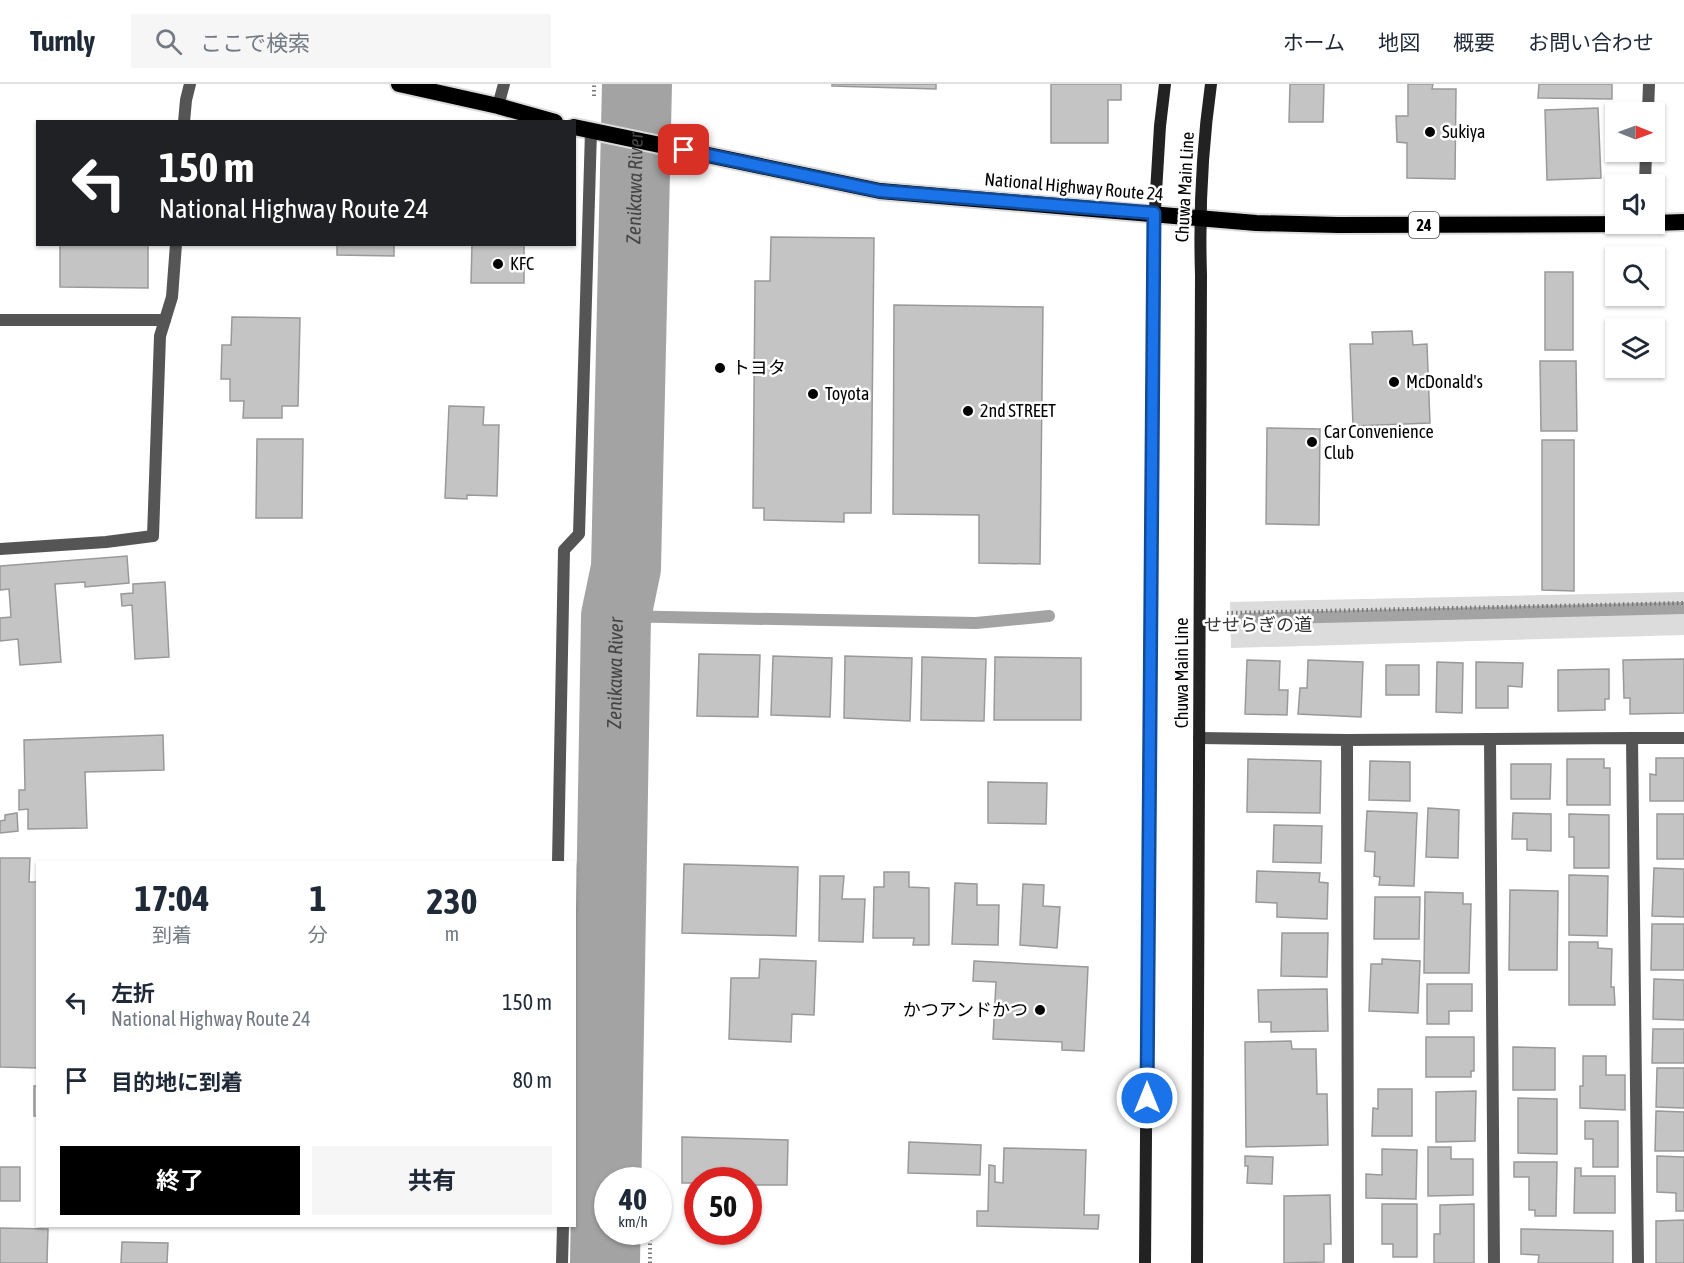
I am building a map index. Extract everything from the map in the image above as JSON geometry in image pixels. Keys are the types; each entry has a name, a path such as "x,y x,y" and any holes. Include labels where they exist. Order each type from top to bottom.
{"highway":[{"path":"399,84 498,106 548,120"},
{"name":"National Highway Route 24","path":"588,130 880,191 1154,213 1199,219 1338,225 1605,224"},
{"path":"1665,223 1684,222"}],"main road":[{"name":"Chuwa Main Line","path":"1145,1263 1154,213 1165,84"},
{"name":"Chuwa Main Line","path":"1197,1263 1201,275 1199,219 1211,84"}],"street":[{"path":"184,120 190,84"},
{"path":"498,106 504,84"},
{"path":"1648,102 1649,84"},
{"path":"558,861 564,550 579,534 588,130"},
{"path":"0,549 106,542 153,536 160,336 172,297 176,246"},
{"path":"0,320 165,320"},
{"path":"1199,738 1347,740 1684,738"},
{"path":"1632,738 1638,1263"},
{"path":"1490,739 1494,1263"},
{"path":"1347,740 1348,1263"},
{"path":"562,1263 563,1227"}],"path":[{"path":"594,84 594,96"},
{"path":"1227,613 1684,603"},
{"path":"650,1245 650,1263"}],"green space":[{"name":"せせらぎの道","path":"1684,592 1684,635 1231,648 1230,602"}],"building":[{"path":"832,84 936,84 936,89 832,86"},
{"path":"1051,84 1121,84 1121,100 1108,100 1108,143 1051,143"},
{"path":"1290,84 1324,84 1323,122 1289,122"},
{"path":"1408,84 1433,84 1432,89 1456,89 1455,179 1407,178 1407,143 1397,142 1396,116 1408,116"},
{"path":"1539,84 1612,84 1612,99 1538,98"},
{"path":"1598,108 1601,178 1547,180 1545,110"},
{"name":"Toyota","path":"771,237 874,238 871,513 844,513 844,522 764,520 764,508 753,508 755,281 770,281"},
{"path":"60,246 148,246 148,288 60,287"},
{"path":"337,246 394,246 394,256 337,255"},
{"name":"KFC","path":"472,246 524,246 524,283 471,283"},
{"path":"1545,272 1573,272 1573,350 1545,350"},
{"name":"2nd STREET","path":"894,305 1043,307 1040,564 979,563 979,515 893,514"},
{"path":"232,317 300,318 298,406 282,406 282,418 243,418 244,401 230,401 230,379 221,379 222,345 231,345"},
{"path":"1412,331 1413,345 1427,344 1430,423 1353,426 1350,344 1373,344 1372,332"},
{"path":"1540,361 1576,361 1577,431 1541,431"},
{"path":"449,406 484,407 483,425 499,425 497,496 467,495 467,499 445,498"},
{"path":"1267,428 1320,429 1319,525 1266,524"},
{"path":"257,439 303,439 302,518 256,518"},
{"path":"1542,440 1574,440 1574,591 1542,590"},
{"path":"127,556 129,583 85,587 85,582 55,584 61,662 20,665 18,639 0,641 0,618 11,617 9,589 0,590 0,566"},
{"path":"165,582 169,657 135,659 132,605 122,606 121,594 133,593 133,584"},
{"path":"699,654 760,655 758,717 697,716"},
{"path":"773,656 832,658 830,717 771,715"},
{"path":"845,656 912,658 910,721 844,718"},
{"path":"922,657 986,659 984,721 921,720"},
{"path":"995,657 1081,658 1081,720 994,720"},
{"path":"1684,659 1684,713 1630,714 1630,698 1624,698 1623,660"},
{"path":"1247,660 1280,661 1279,690 1288,690 1287,715 1245,714"},
{"path":"1308,660 1363,662 1361,717 1298,714 1300,688 1307,688"},
{"path":"1437,662 1463,663 1462,713 1436,712"},
{"path":"1476,662 1523,663 1522,687 1508,686 1508,708 1476,708"},
{"path":"1386,665 1419,665 1419,695 1386,695"},
{"path":"1609,669 1609,699 1605,699 1605,710 1558,711 1558,670"},
{"path":"163,735 164,770 85,772 87,828 28,829 28,809 19,810 19,790 25,790 24,740"},
{"path":"1656,758 1684,758 1684,801 1650,801 1650,774 1656,775"},
{"path":"1248,759 1321,761 1320,813 1247,812"},
{"path":"1567,759 1604,759 1604,768 1610,768 1610,805 1567,805"},
{"path":"1370,761 1410,762 1410,801 1369,800"},
{"path":"1511,764 1551,764 1550,799 1511,799"},
{"path":"988,782 1047,783 1046,824 988,823"},
{"path":"1428,808 1459,810 1458,858 1426,857"},
{"path":"1367,811 1417,813 1414,886 1379,885 1380,877 1374,876 1375,852 1365,851"},
{"path":"17,813 18,831 0,833 0,821 5,820 5,815"},
{"path":"1513,813 1551,814 1551,851 1527,850 1527,839 1512,839"},
{"path":"1569,814 1609,815 1609,868 1574,868 1574,837 1569,837"},
{"path":"1657,814 1684,814 1684,859 1657,859"},
{"path":"1274,825 1322,826 1321,863 1273,862"},
{"path":"0,858 30,858 29,882 36,882 36,1068 0,1067"},
{"path":"684,864 798,867 796,936 682,933"},
{"path":"1654,868 1684,869 1684,917 1652,916"},
{"path":"1257,871 1320,873 1319,882 1328,883 1327,919 1277,917 1277,903 1256,902"},
{"path":"884,872 909,872 909,887 929,888 929,945 913,945 914,938 873,938 874,887 884,887"},
{"path":"1569,875 1608,876 1607,936 1569,935"},
{"path":"820,876 844,876 842,899 865,899 863,942 819,941"},
{"path":"955,883 977,884 977,905 999,905 998,945 952,944"},
{"path":"1023,884 1044,885 1043,906 1060,907 1057,948 1020,945"},
{"path":"1510,890 1558,891 1557,970 1509,970"},
{"path":"1425,892 1463,893 1463,904 1471,904 1469,973 1424,973"},
{"path":"1375,897 1420,897 1419,939 1374,939"},
{"path":"1652,924 1684,924 1684,970 1651,970"},
{"path":"1282,933 1328,933 1327,977 1281,976"},
{"path":"1569,942 1598,942 1598,948 1612,949 1611,987 1614,987 1615,1005 1569,1005"},
{"path":"760,959 816,961 814,1015 792,1014 791,1042 729,1039 731,978 759,978"},
{"path":"1382,959 1420,961 1418,1013 1369,1011 1371,964 1382,964"},
{"name":"かつアンドかつ","path":"974,961 1088,967 1084,1051 1062,1050 1062,1042 993,1039 996,982 973,981"},
{"path":"1654,979 1684,980 1684,1020 1653,1019"},
{"path":"1427,984 1472,984 1472,1011 1449,1011 1449,1024 1427,1024"},
{"path":"1327,989 1328,1031 1271,1032 1271,1022 1259,1022 1258,990"},
{"path":"1653,1029 1684,1029 1684,1063 1652,1063"},
{"path":"1426,1037 1474,1037 1474,1071 1471,1071 1471,1077 1426,1077"},
{"path":"1291,1041 1292,1049 1316,1049 1317,1094 1327,1094 1328,1145 1246,1147 1245,1042"},
{"path":"1513,1047 1555,1048 1555,1090 1513,1090"},
{"path":"1583,1056 1606,1056 1606,1075 1625,1075 1625,1110 1580,1108"},
{"path":"1657,1068 1684,1068 1684,1108 1656,1107"},
{"path":"34,1086 36,1086 36,1116 34,1116"},
{"path":"1378,1089 1412,1089 1412,1136 1372,1136 1373,1108 1378,1109"},
{"path":"1476,1091 1475,1141 1436,1142 1436,1092"},
{"path":"1518,1098 1557,1099 1557,1154 1518,1153"},
{"path":"1656,1111 1684,1112 1684,1151 1655,1151"},
{"path":"1585,1121 1618,1121 1618,1167 1593,1167 1593,1139 1585,1139"},
{"path":"682,1137 788,1140 787,1185 762,1185 762,1167 684,1167 684,1183 682,1183"},
{"path":"909,1142 981,1145 980,1175 908,1173"},
{"path":"1428,1147 1451,1147 1451,1159 1473,1159 1473,1195 1428,1196"},
{"path":"1004,1148 1086,1150 1084,1215 1099,1215 1098,1229 977,1226 977,1211 988,1211 989,1165 995,1166 995,1182 1003,1183"},
{"path":"1382,1149 1417,1150 1416,1199 1366,1198 1366,1174 1382,1175"},
{"path":"1245,1156 1273,1157 1272,1184 1247,1183 1248,1166 1245,1166"},
{"path":"1657,1156 1684,1157 1684,1211 1676,1211 1676,1193 1657,1192"},
{"path":"1514,1162 1557,1162 1556,1216 1535,1216 1535,1210 1529,1210 1529,1177 1514,1177"},
{"path":"0,1167 20,1167 20,1201 0,1201"},
{"path":"1575,1168 1581,1168 1581,1176 1615,1176 1615,1213 1574,1213"},
{"path":"1330,1195 1331,1244 1324,1244 1324,1262 1284,1263 1284,1196"},
{"path":"1382,1204 1417,1204 1417,1257 1393,1257 1393,1244 1382,1244"},
{"path":"1474,1204 1474,1263 1434,1263 1434,1234 1440,1234 1440,1205"},
{"path":"1684,1220 1684,1263 1656,1263 1656,1221"},
{"path":"0,1228 48,1229 47,1263 0,1263"},
{"path":"1521,1229 1613,1231 1613,1263 1538,1263 1539,1255 1521,1254"},
{"path":"122,1242 168,1243 167,1263 121,1263"}],"waterway":[{"name":"Zenikawa River","path":"605,1263 616,616 626,568 637,84"},
{"path":"1244,619 1684,608"},
{"path":"616,616 976,623 1049,616"}],"place":[{"name":"Sukiya","path":"1430,132"},
{"name":"KFC","path":"498,264"},
{"name":"トヨタ","path":"720,368"},
{"name":"McDonald's","path":"1394,382"},
{"name":"Toyota","path":"813,394"},
{"name":"2nd STREET","path":"968,411"},
{"name":"Car Convenience Club","path":"1312,442"},
{"name":"かつアンドかつ","path":"1040,1010"}],"route":[{"path":"684,150 880,191 1154,213 1147,1098"}]}
